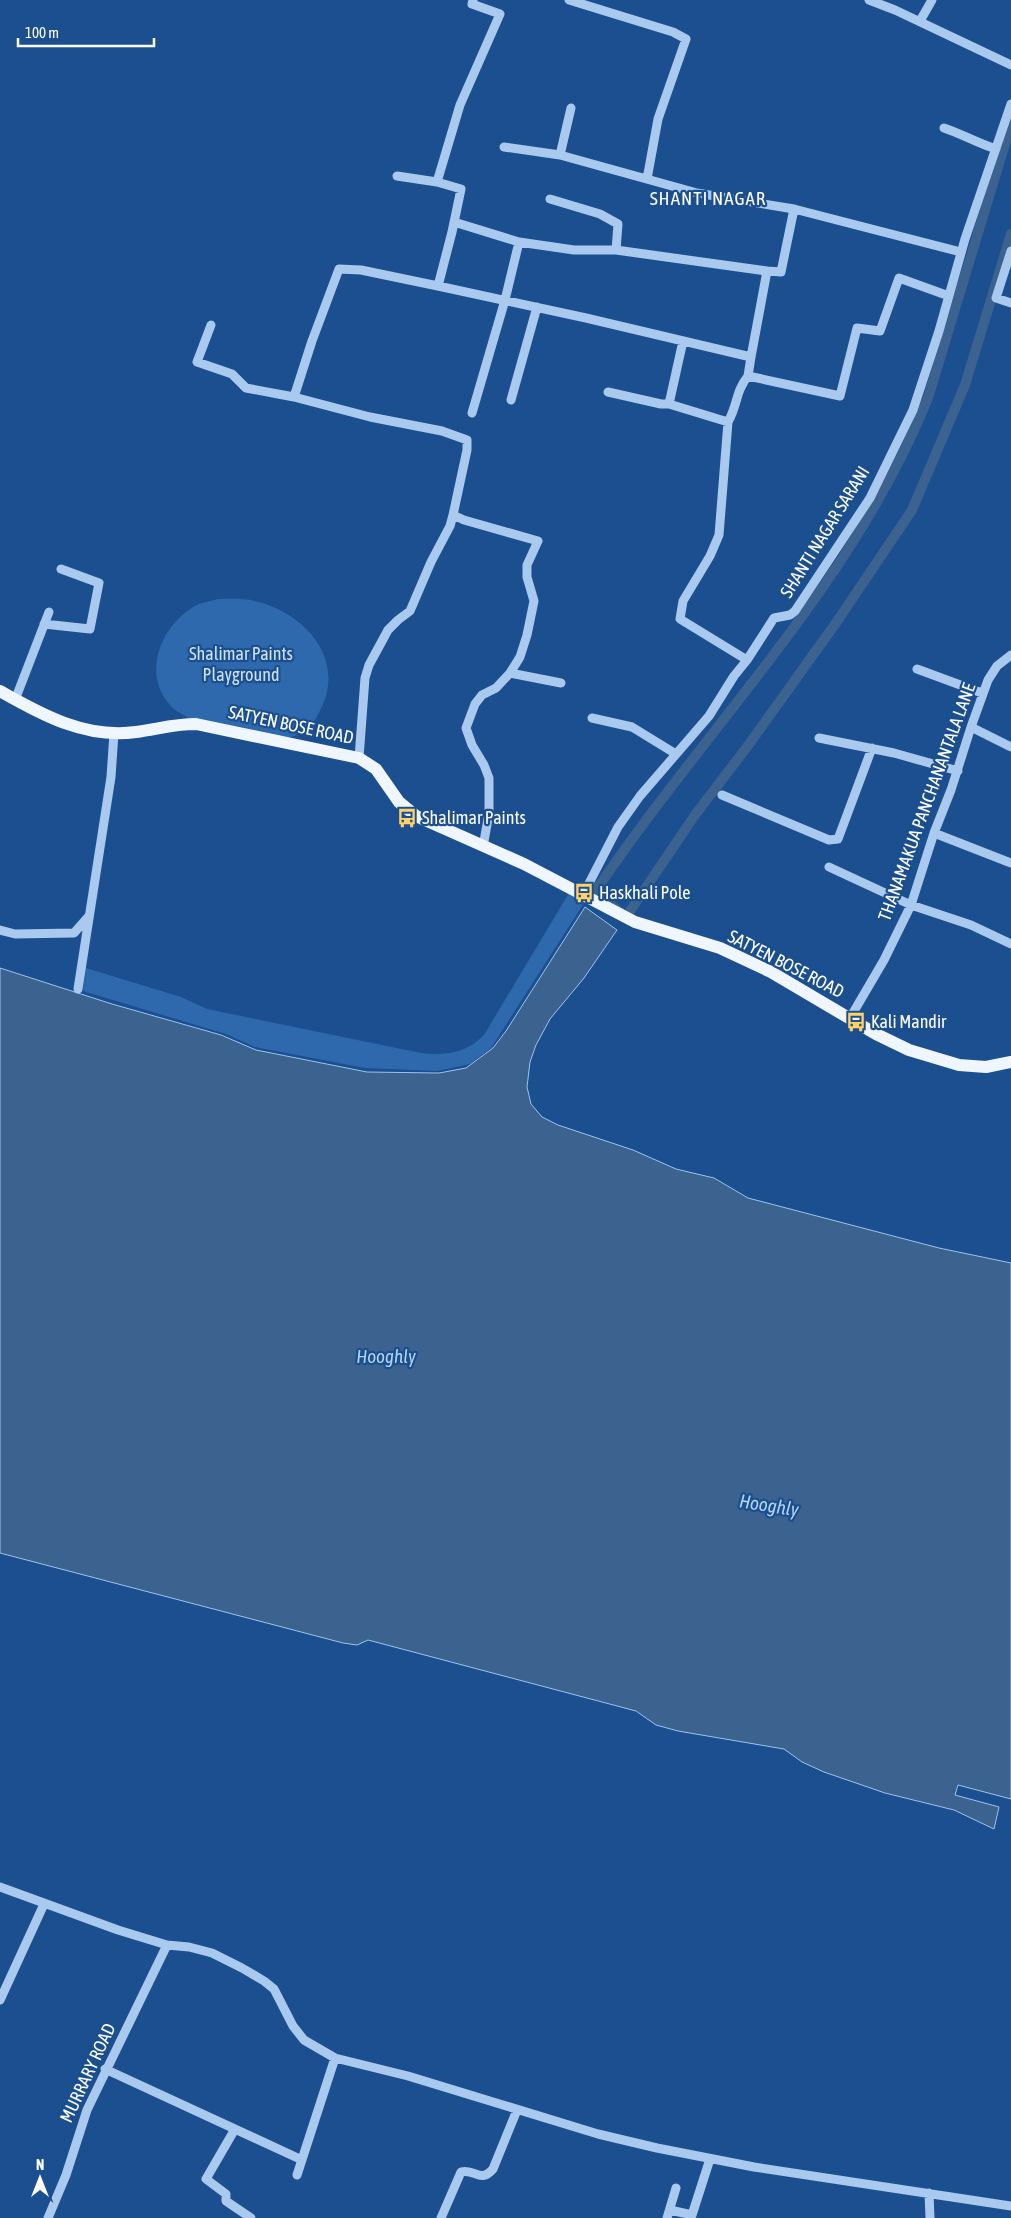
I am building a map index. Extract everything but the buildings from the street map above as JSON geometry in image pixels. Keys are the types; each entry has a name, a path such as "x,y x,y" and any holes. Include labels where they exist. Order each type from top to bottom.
{"main road":[{"name":"SATYEN BOSE ROAD","path":"0,691 62,723 87,731 136,732 173,724 196,724 359,758 376,770 398,802 409,812 439,828 524,864 635,922 734,954 771,972 909,1050 959,1065 986,1067 1011,1062"}],"street":[{"path":"437,182 460,105 500,14 472,4 473,0"},
{"path":"569,0 673,32 686,39 658,119 647,179"},
{"path":"869,0 920,21 1011,65"},
{"path":"920,21 932,0"},
{"name":"SHANTI NAGAR SARANI","path":"586,896 618,827 640,796 709,716 774,618 790,615 795,611 870,498 916,403 962,252 1011,104"},
{"path":"560,155 571,108"},
{"path":"944,128 996,149"},
{"path":"504,147 560,155 697,193 794,209 962,252"},
{"path":"397,176 437,182 461,189 438,286"},
{"path":"550,200 600,214 618,224 616,250"},
{"path":"454,222 519,242 574,250 616,250 781,272 794,209"},
{"path":"472,413 505,300 519,242"},
{"path":"1011,252 996,298 1011,304"},
{"path":"294,397 318,324 339,269 361,270 505,300 751,357"},
{"path":"747,660 680,619 683,601 710,556 719,535 728,422 734,413 739,387 748,376 767,270"},
{"path":"748,376 840,396 857,328 880,331 899,278 949,296"},
{"path":"511,400 537,307"},
{"path":"211,325 197,362 232,374 246,388 294,397 370,417 424,427 467,440 450,526 431,562 410,611 388,630 369,665 365,678 359,758"},
{"path":"669,404 683,341"},
{"path":"608,392 661,404 669,404 728,422"},
{"path":"453,515 464,520 538,541 527,565 526,577 534,601 520,657 510,674 496,688 482,695 475,704 466,728 472,745 484,765 488,778 489,812 483,847"},
{"path":"44,624 90,629 99,583 61,570"},
{"path":"15,700 49,612"},
{"name":"THANAMAKUA PANCHANANTALA LANE","path":"850,1018 884,960 911,905 934,833 958,771 982,693 996,666 1011,655"},
{"path":"917,669 982,693"},
{"path":"510,674 561,682"},
{"path":"592,718 632,727 676,754"},
{"path":"971,727 1011,747"},
{"path":"78,989 111,777 114,733"},
{"path":"819,738 872,748 958,771"},
{"path":"722,795 829,840 838,839 872,748"},
{"path":"934,833 1011,863"},
{"path":"828,866 911,905 971,925 1011,944"},
{"path":"0,930 15,934 74,933 90,914"},
{"path":"0,1887 44,1904 167,1945 189,1947 212,1953 264,1980 274,1989 293,2026 304,2040 335,2058 408,2076 598,2134 710,2159 1011,2206"},
{"path":"0,2000 44,1904"},
{"name":"MURRARY ROAD","path":"48,2218 66,2175 86,2110 167,1945"},
{"path":"297,2175 335,2058"},
{"path":"105,2069 302,2160"},
{"path":"441,2218 461,2172 466,2171 481,2176 488,2175 493,2169 517,2110"},
{"path":"235,2129 206,2179 226,2194 226,2201 250,2218"},
{"path":"676,2188 668,2214 692,2217 710,2159"},
{"path":"929,2193 930,2218"}],"green space":[{"name":"Shalimar Paints Playground","path":"218,599 246,599 271,606 301,624 321,650 327,665 328,681 325,699 313,723 302,733 290,737 277,737 208,724 177,711 161,692 157,678 156,663 166,635 175,622 186,612 199,604"},
{"path":"569,893 584,903 491,1048 470,1064 437,1071 365,1068 255,1047 226,1034 83,991 86,968 181,997 207,1009 421,1053 439,1054 455,1052 470,1046 484,1035"}],"water":[{"name":"Hooghly","path":"585,907 617,930 584,978 550,1019 536,1045 530,1062 527,1087 531,1104 542,1117 558,1125 633,1150 676,1169 714,1178 748,1198 939,1248 1011,1263 1011,1799 958,1785 955,1795 999,1807 994,1829 954,1810 885,1793 824,1772 802,1762 784,1749 678,1731 656,1725 636,1711 368,1640 357,1645 343,1643 0,1553 0,968 112,1004 221,1035 256,1050 367,1072 439,1073 466,1068 493,1048 506,1031"}],"waterway":[{"path":"1011,124 928,398 897,466 860,530 819,592 775,653 638,831 595,892 626,917 695,815 747,747 838,620 912,510 965,385 1011,234"}],"place":[{"name":"Shalimar Paints","path":"407,818"},
{"name":"Haskhali Pole","path":"584,893"},
{"name":"Kali Mandir","path":"856,1022"}],"district":[{"name":"SHANTI NAGAR","path":"708,198"}]}
